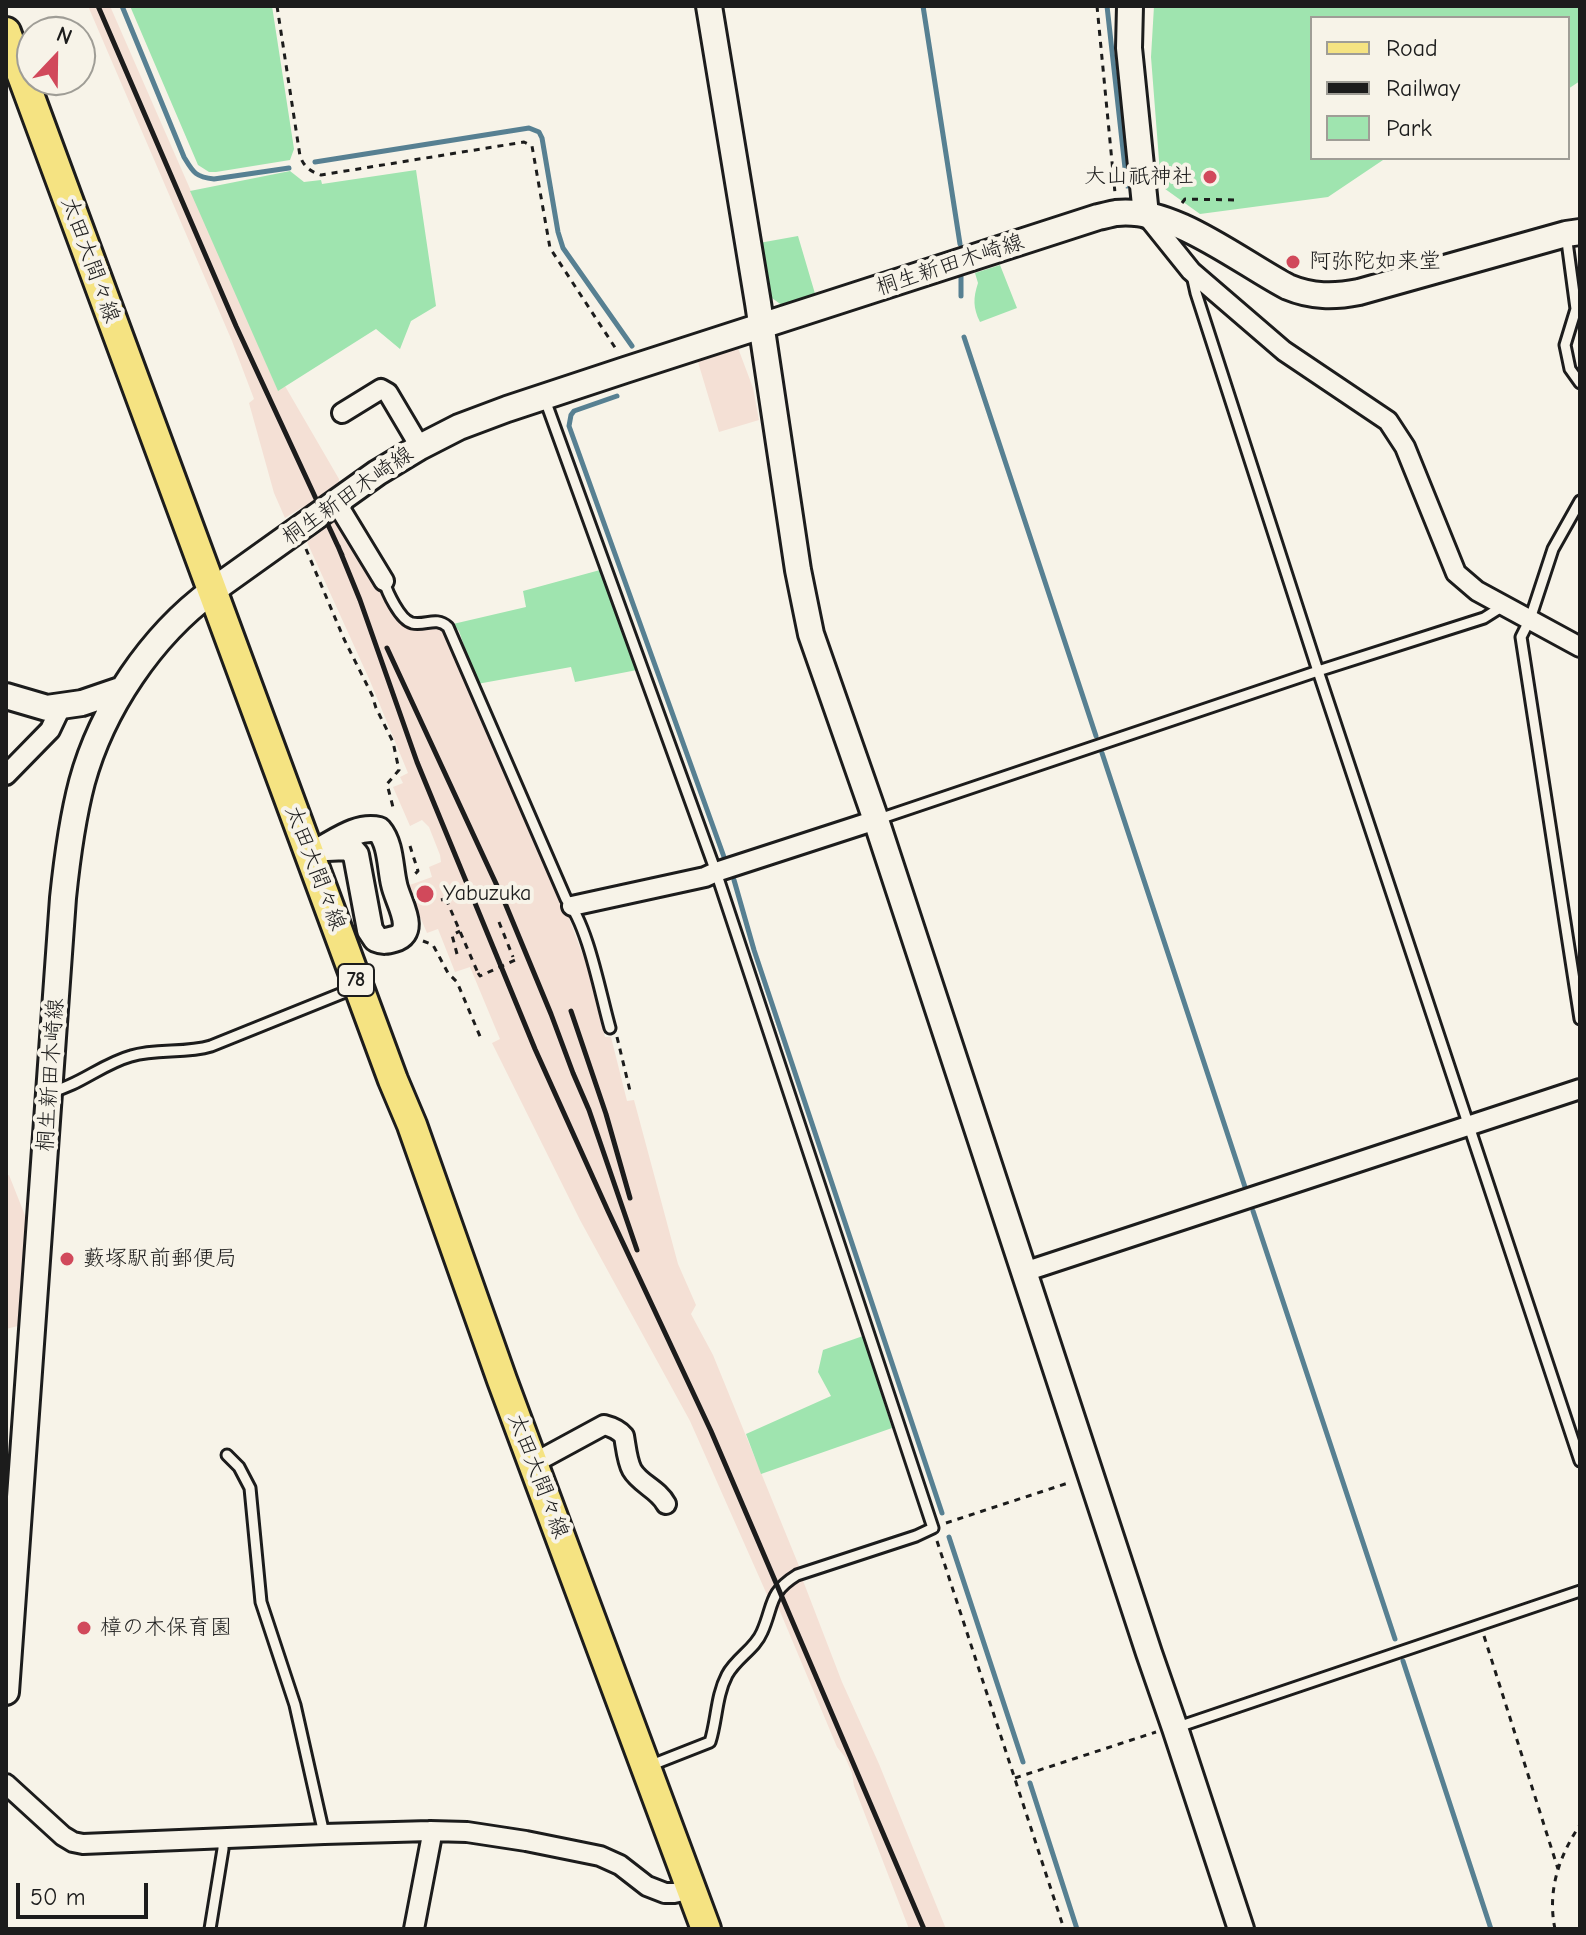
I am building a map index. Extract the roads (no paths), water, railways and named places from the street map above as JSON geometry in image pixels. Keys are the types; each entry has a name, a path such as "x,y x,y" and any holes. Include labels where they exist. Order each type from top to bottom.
{"main road":[{"name":"太田大間々線","path":"6,32 212,591 319,852 358,987 412,1125 502,1380 706,1929"}],"street":[{"path":"709,6 811,634 876,820 1241,1929"},
{"path":"1130,6 1129,48 1146,215 1191,271 1284,351 1388,421 1405,447 1456,573 1477,591 1580,647"},
{"name":"桐生新田木崎線","path":"6,1692 63,898 72,823 90,760 123,689 148,652 187,611 377,473 420,447 479,419 1098,217 1116,213 1146,215 1173,222 1288,287 1330,297 1359,292 1573,233"},
{"path":"342,413 381,389 388,393 420,447"},
{"path":"336,502 384,581"},
{"path":"6,696 39,707 61,707 123,689"},
{"path":"6,775 50,730 61,707"},
{"path":"572,906 690,880 876,820"},
{"path":"369,828 383,833 394,885 406,921 404,935 383,942 376,939 370,930 356,855 349,847 319,852 341,838 369,828"},
{"path":"1024,1272 1580,1089"},
{"path":"534,1463 604,1425 610,1426 624,1436 631,1469 658,1492 666,1504"},
{"path":"6,1784 63,1836 83,1844 430,1831 487,1834 600,1856 620,1865 657,1891 674,1893 692,1889"},
{"path":"414,1929 431,1840 430,1831"}],"lane":[{"path":"1573,233 1576,309 1565,345 1570,369 1580,383"},
{"path":"1191,271 1318,671 1580,1461"},
{"path":"544,397 716,872 933,1528 797,1575 786,1582 772,1600 761,1635 726,1676 710,1742 646,1767"},
{"path":"1580,501 1553,549 1521,637 1580,1019"},
{"path":"384,581 405,620 443,622 448,627 566,899 572,906 589,951 610,1028"},
{"path":"876,820 1484,618 1503,606"},
{"path":"50,1092 76,1083 126,1057 145,1052 200,1050 358,987"},
{"path":"227,1455 239,1467 250,1488 261,1602 295,1705 324,1834"},
{"path":"1175,1728 1580,1591"},
{"path":"210,1929 223,1839"}],"waterway":[{"path":"122,6 184,157 195,173 214,179 289,168"},
{"path":"923,6 960,244"},
{"path":"1107,6 1127,186"},
{"path":"315,162 529,128 539,132 563,248 632,346"},
{"path":"961,277 961,296"},
{"path":"964,337 1096,736"},
{"path":"617,396 574,411 569,426 724,857"},
{"path":"1102,753 1245,1187"},
{"path":"734,880 754,950 942,1513"},
{"path":"1253,1211 1395,1639"},
{"path":"949,1537 1023,1762"},
{"path":"1403,1661 1491,1929"},
{"path":"1030,1783 1077,1929"}],"railway":[{"path":"98,6 236,326 342,555"},
{"path":"338,546 417,762 535,1049 711,1431 924,1929"},
{"path":"387,648 505,903 589,1110 637,1250"},
{"path":"571,1011 630,1198"}],"place":[{"name":"大山祇神社","path":"1210,177"},
{"name":"阿弥陀如来堂","path":"1293,262"},
{"name":"Yabuzuka","path":"425,894"},
{"name":"藪塚駅前郵便局","path":"67,1259"},
{"name":"樟の木保育園","path":"84,1628"}]}
